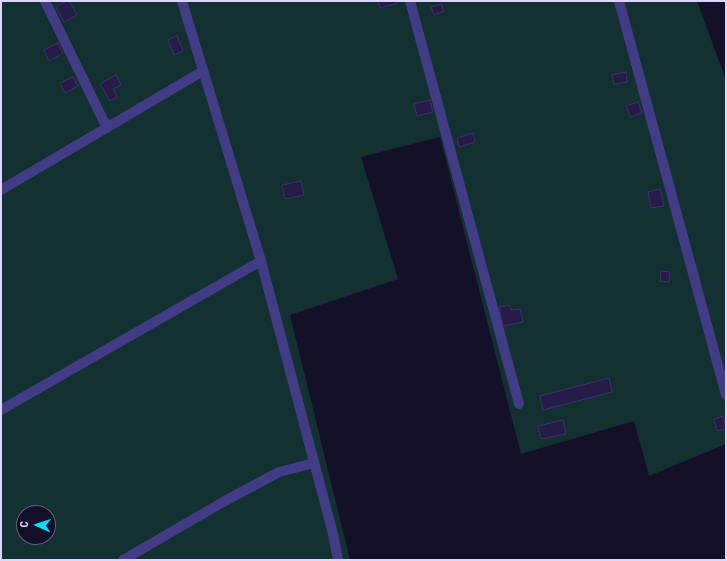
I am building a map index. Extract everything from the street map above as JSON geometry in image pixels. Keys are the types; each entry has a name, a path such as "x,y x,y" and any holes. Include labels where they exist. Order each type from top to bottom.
{"street":[{"path":"45,1 107,128"},
{"path":"182,1 261,261 333,534 338,560"},
{"path":"410,1 519,404"},
{"path":"619,1 726,395"},
{"path":"1,190 203,71"},
{"path":"1,410 261,261"},
{"path":"122,560 222,502 279,472 314,463"}],"green space":[{"path":"1,1 697,1 726,80 726,444 649,476 634,421 521,454 440,137 361,157 398,279 290,315 350,560 1,560"}],"building":[{"path":"66,1 69,1 77,15 64,22 56,7"},
{"path":"378,1 397,1 398,3 380,8"},
{"path":"441,4 444,11 434,15 431,7"},
{"path":"177,36 183,51 174,55 168,40"},
{"path":"58,43 63,53 49,61 44,50"},
{"path":"626,72 627,82 614,84 612,75"},
{"path":"116,75 121,85 113,89 117,97 110,101 100,84"},
{"path":"73,77 78,86 65,93 60,83"},
{"path":"430,100 433,112 417,116 414,104"},
{"path":"638,102 642,113 630,117 626,106"},
{"path":"473,133 475,142 459,147 457,138"},
{"path":"301,181 304,195 285,199 282,185"},
{"path":"660,189 664,206 651,208 648,192"},
{"path":"661,271 670,272 669,282 660,281"},
{"path":"509,305 511,310 520,309 523,322 503,326 499,307"},
{"path":"609,378 612,392 543,410 540,396"},
{"path":"723,416 726,429 717,431 714,419"},
{"path":"563,420 566,434 541,439 538,426"}]}
